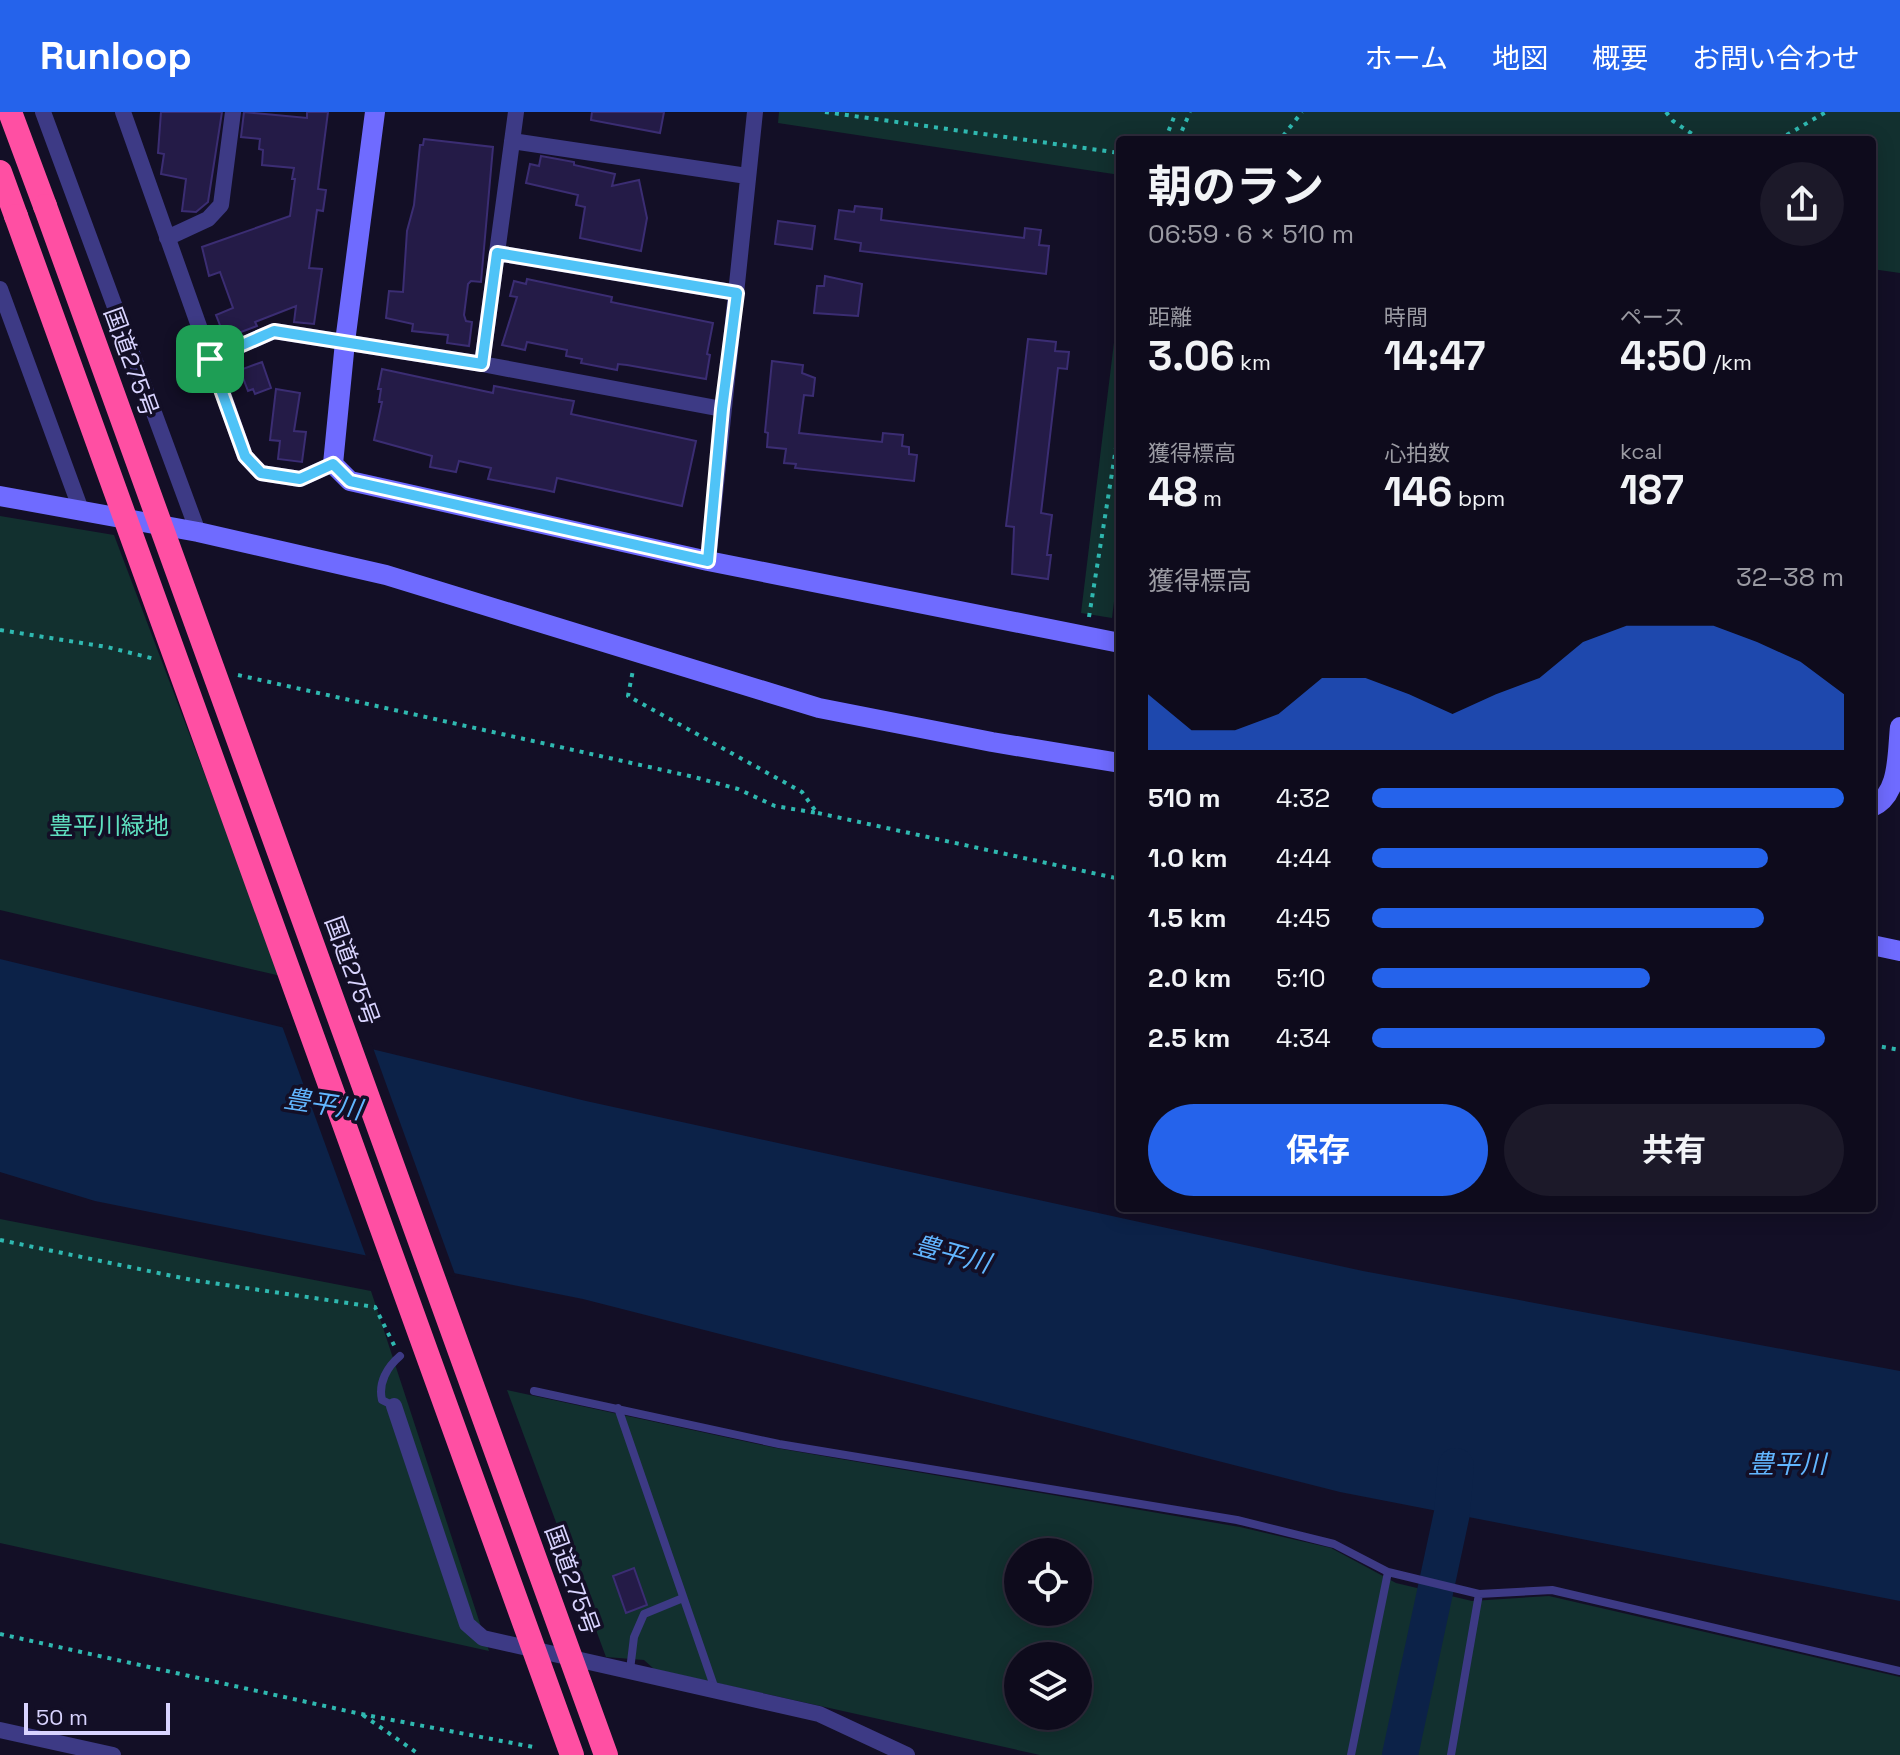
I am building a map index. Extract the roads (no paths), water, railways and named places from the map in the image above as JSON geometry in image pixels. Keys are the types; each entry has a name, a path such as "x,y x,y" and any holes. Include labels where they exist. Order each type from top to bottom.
{"highway":[{"name":"国道275号","path":"10,112 606,1755"},
{"path":"0,172 572,1755"}],"street":[{"path":"43,112 198,532"},
{"path":"123,112 245,456 261,473 300,479 333,464"},
{"path":"167,238 208,219 221,205 233,112"},
{"path":"333,464 345,342 375,112"},
{"path":"482,364 516,112"},
{"path":"708,561 755,112"},
{"path":"512,141 747,176"},
{"path":"497,253 737,293"},
{"path":"0,289 81,510"},
{"path":"210,359 274,331 482,364 722,409"},
{"path":"333,464 350,481 708,561 1116,642"},
{"path":"0,496 198,532 386,575 819,708 1116,762"},
{"path":"1876,804 1886,797 1892,787 1900,727"},
{"path":"1876,946 1900,951"},
{"path":"394,1406 467,1624 483,1638 819,1714 907,1755"},
{"path":"0,1730 113,1755"}],"lane":[{"path":"394,1406 382,1400 380,1390 387,1371 400,1356"},
{"path":"534,1391 779,1444 1237,1520 1334,1544 1389,1573 1478,1594 1552,1590 1900,1671"},
{"path":"618,1408 715,1689"},
{"path":"1351,1755 1389,1573"},
{"path":"1451,1755 1478,1594"},
{"path":"630,1670 634,1637 644,1614 683,1598"}],"water":[{"name":"豊平川","path":"0,959 586,1101 1363,1271 1900,1371 1900,1601 1340,1492 583,1299 95,1201 0,1172"}],"waterway":[{"path":"1400,1755 1452,1513 1456,1466"}],"park label":[{"name":"豊平川緑地","path":"109,826"}]}
